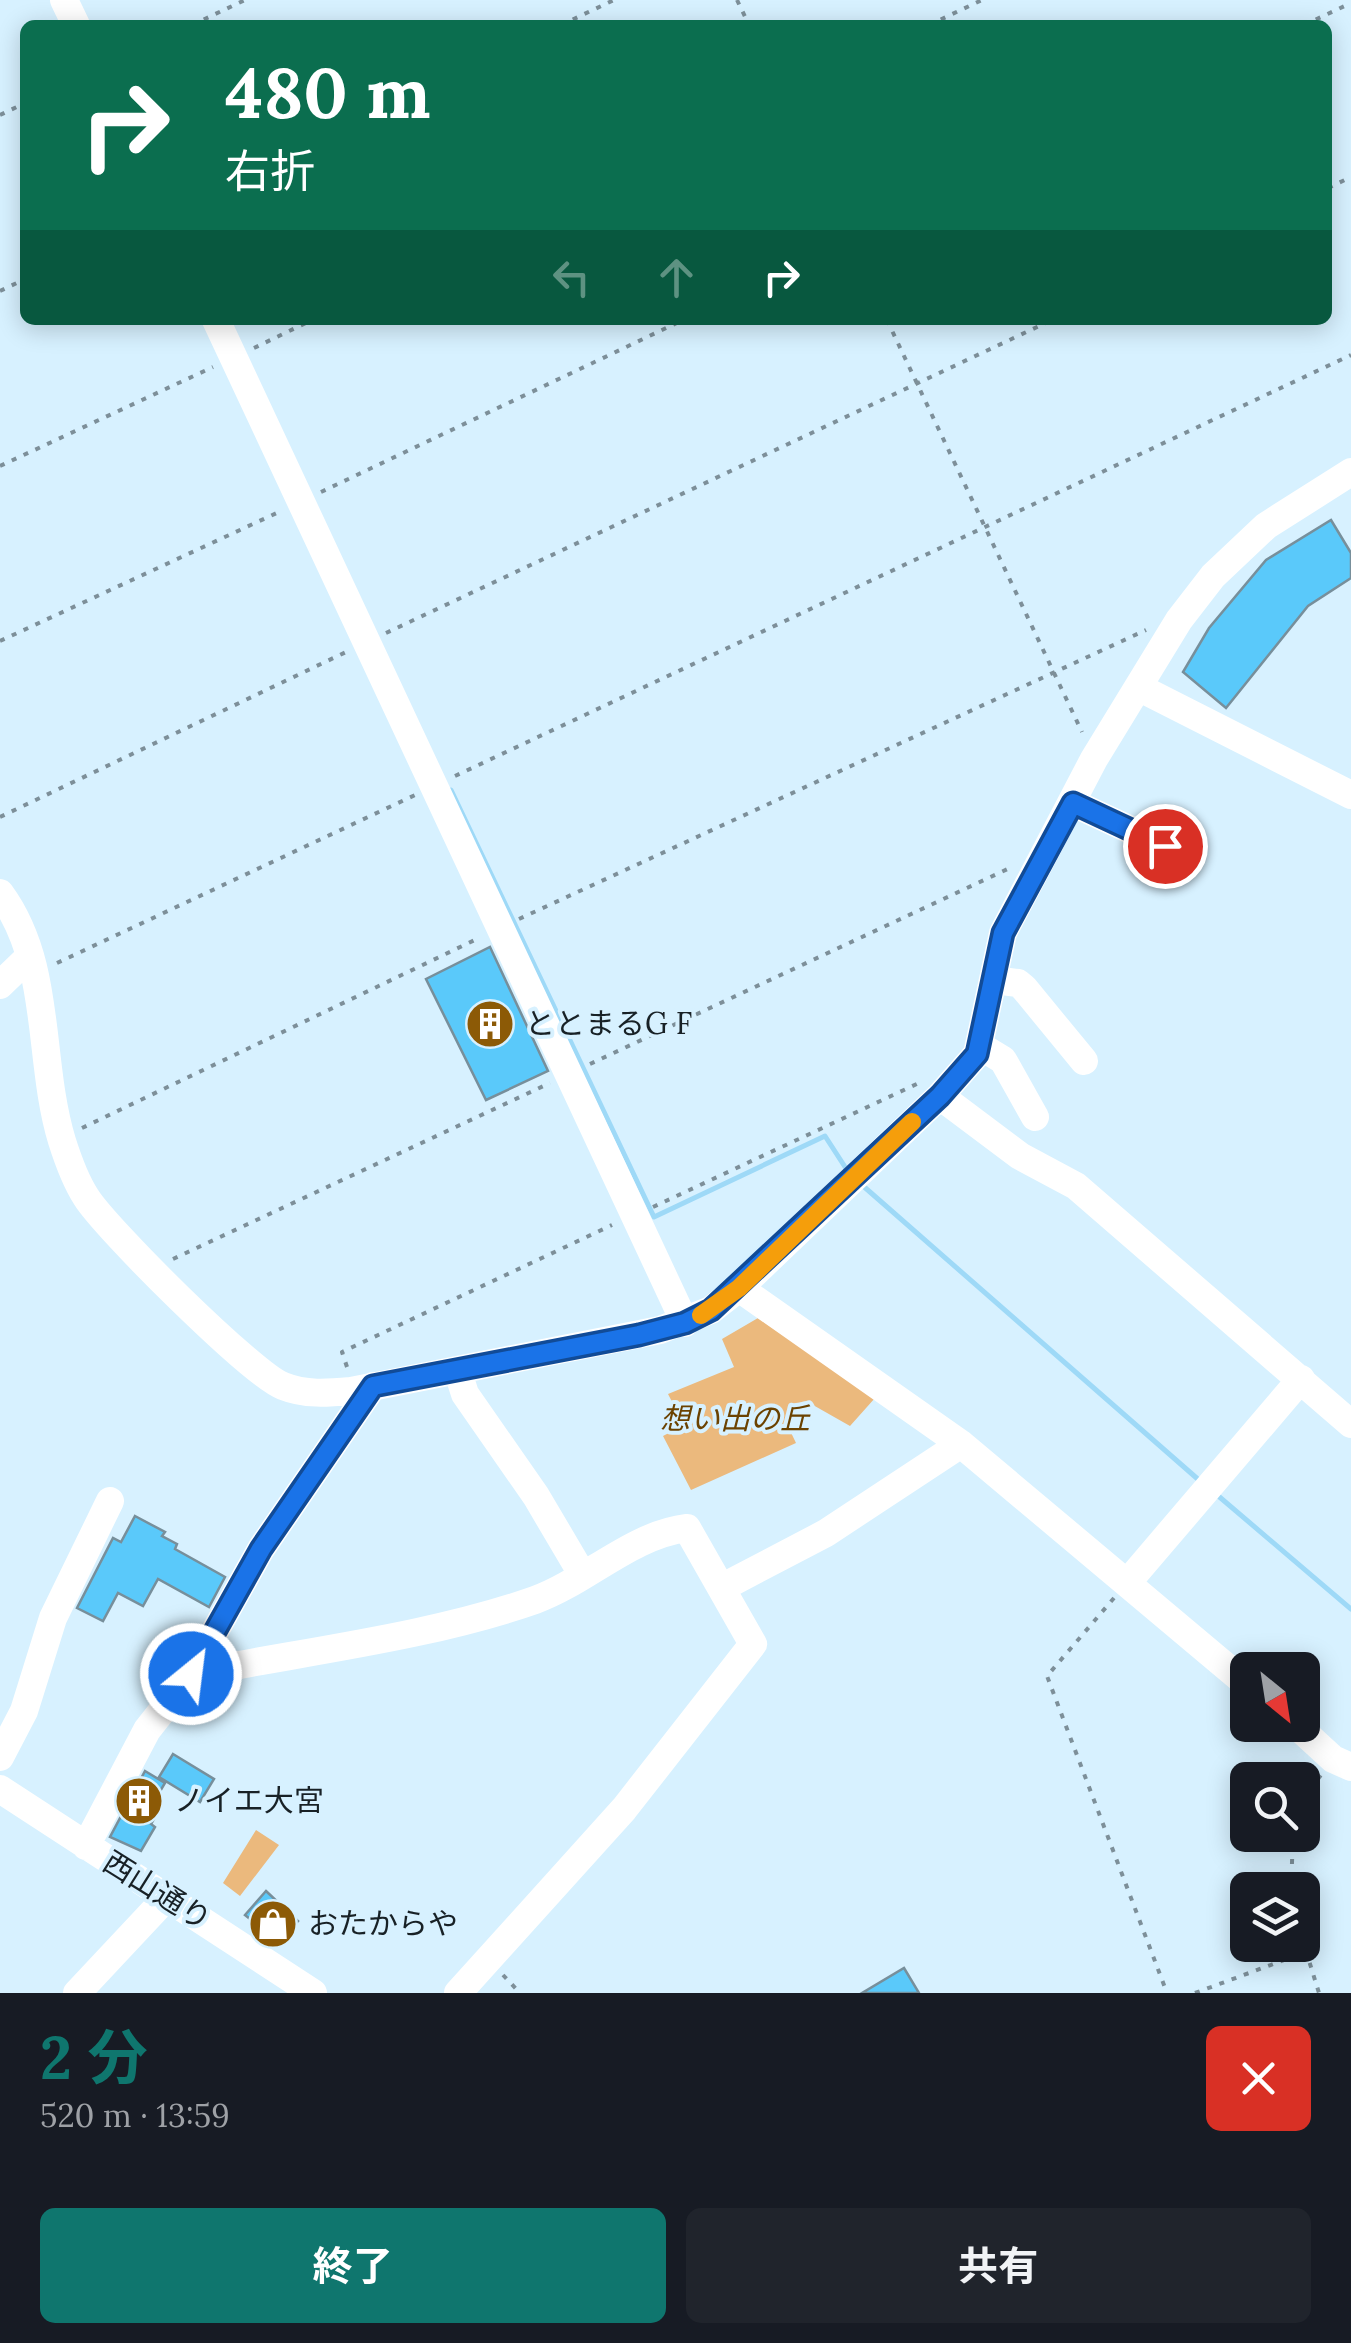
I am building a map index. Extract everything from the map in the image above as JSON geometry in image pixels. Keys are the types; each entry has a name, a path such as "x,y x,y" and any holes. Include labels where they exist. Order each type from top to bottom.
{"street":[{"path":"218,325 685,1323"},
{"path":"0,892 34,964 61,1138 87,1199 151,1269 263,1375 281,1386 328,1393 458,1372 685,1323 739,1288 940,1096 980,1046 1003,933 1094,759 1179,620 1213,576 1266,526 1351,472"},
{"path":"1138,688 1351,795"},
{"path":"1073,803 1165,846"},
{"path":"0,985 34,964"},
{"path":"994,980 1018,982 1084,1062"},
{"path":"980,1046 1003,1060 1035,1117"},
{"path":"940,1096 1020,1156 1076,1186 1351,1424"},
{"path":"739,1288 961,1444 1230,1670"},
{"path":"458,1372 472,1405 536,1496 582,1574"},
{"path":"1127,1583 1301,1379"},
{"path":"86,1846 147,1730 191,1674 261,1549 373,1386"},
{"path":"722,1587 826,1533 910,1473 961,1444"},
{"path":"0,1757 24,1710 53,1618 110,1500"},
{"path":"191,1674 484,1616 540,1598 656,1536 687,1528 753,1644 624,1809 458,1993"},
{"path":"1317,1742 1342,1762"},
{"name":"西山通り","path":"0,1790 313,1993"},
{"path":"91,1989 168,1896"}],"path":[{"path":"203,20 245,0"},
{"path":"572,20 614,0"},
{"path":"940,20 982,0"},
{"path":"1314,20 1351,2"},
{"path":"0,466 302,325"},
{"path":"0,641 671,325"},
{"path":"889,325 1094,759"},
{"path":"0,817 1041,325"},
{"path":"34,964 435,786 1351,355"},
{"path":"61,1138 1053,672 1164,621 1179,620"},
{"path":"151,1269 1014,866"},
{"path":"1127,1583 1047,1676 1167,1993"},
{"path":"1320,1783 1342,1762"},
{"path":"1195,1993 1279,1962"},
{"path":"1309,1962 1319,1993"}],"green space":[{"name":"想い出の丘","path":"758,1318 875,1398 850,1426 813,1405 785,1420 796,1443 691,1490 663,1436 684,1425 668,1394 734,1367 722,1339"},
{"path":"256,1830 279,1845 240,1896 223,1883"}],"building":[{"path":"1331,520 1351,553 1351,578 1308,606 1226,708 1183,672 1209,628 1266,560"},
{"name":"ととまるG F","path":"490,947 548,1071 486,1100 426,979"},
{"path":"135,1516 165,1532 162,1536 177,1544 175,1549 225,1577 209,1607 158,1579 143,1606 118,1593 103,1621 77,1608 113,1538 121,1542"},
{"path":"173,1754 214,1779 200,1802 159,1777"},
{"path":"145,1771 165,1783 149,1810 157,1814 151,1824 155,1827 141,1851 110,1837"},
{"path":"266,1891 298,1921 279,1942 245,1915"},
{"path":"904,1968 919,1993 862,1993"}],"waterway":[{"path":"451,790 654,1217 825,1136 847,1170"},
{"path":"862,1185 1200,1481"},
{"path":"1216,1494 1351,1609"}],"slow traffic":[{"path":"701,1315 739,1288 912,1122"}],"place":[{"name":"ととまるG F","path":"490,1024"},
{"name":"ノイエ大宮","path":"139,1801"},
{"name":"おたからや","path":"273,1924"}],"route":[{"path":"191,1674 261,1549 322,1454 373,1386 639,1335 685,1323 711,1310 739,1288 940,1096 977,1054 986,1030 1003,933 1073,803 1111,817 1165,846"}]}
